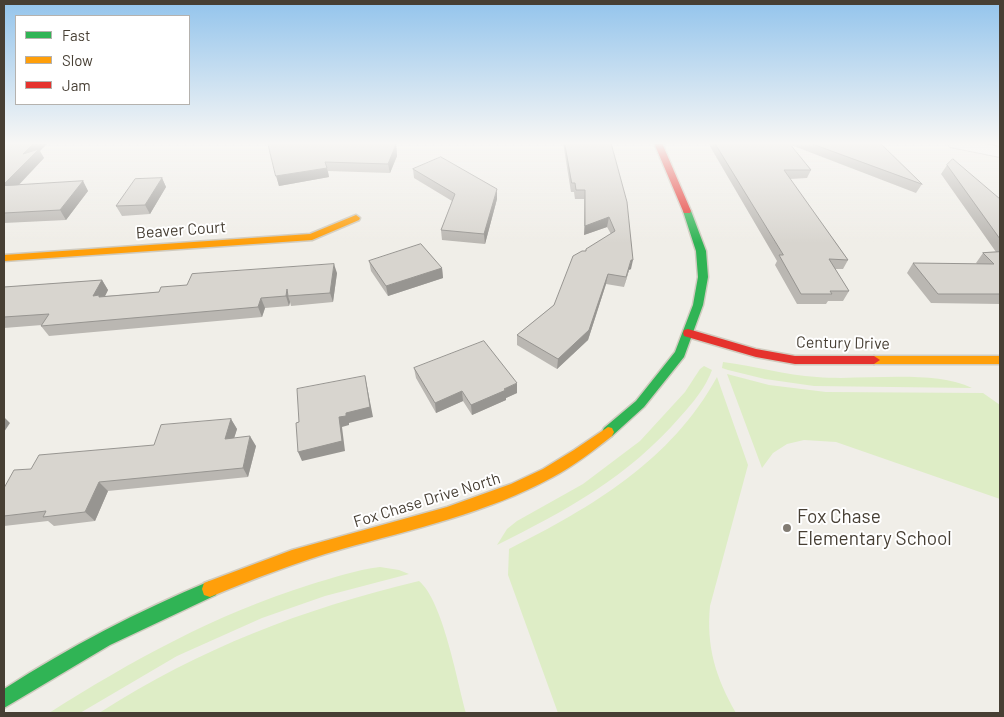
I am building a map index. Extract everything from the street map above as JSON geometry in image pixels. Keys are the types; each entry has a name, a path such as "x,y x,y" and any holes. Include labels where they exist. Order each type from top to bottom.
{"street":[{"name":"Fox Chase Drive North","path":"4,698 37,677 147,616 249,572 340,543 443,515 514,491 589,449 640,404 680,354 700,296 702,277 701,251 693,225 672,176"},
{"name":"Beaver Court","path":"4,258 312,237 356,218"},
{"name":"Century Drive","path":"688,332 756,353 795,360 1000,360"}],"green space":[{"path":"723,362 817,377 917,377 937,379 956,382 972,388 814,386 765,379 728,370 722,368"},
{"path":"704,366 712,370 698,395 685,412 639,457 618,475 572,505 497,545 507,529 517,521 583,484 640,441 685,392"},
{"path":"727,374 769,385 826,392 983,393 1000,405 1000,499 836,442 804,440 787,444 773,453 762,468"},
{"path":"717,377 748,465 710,606 709,621 714,662 723,687 736,713 558,713 508,575 509,549 570,516 627,479 677,433 698,407"},
{"path":"380,567 399,570 409,574 325,596 262,618 177,656 80,713 49,713 143,657 241,610 309,585 353,572"},
{"path":"419,581 428,591 442,623 454,662 466,713 99,713 176,669 253,633 333,605"}],"building":[{"path":"4,176 12,176 4,184"},
{"path":"426,176 475,176 497,189 484,234 441,230 455,194"},
{"path":"571,176 620,176 627,202 633,260 631,260 626,277 608,274 589,330 558,359 517,335 554,305 573,256 586,251 586,249 615,231 609,217 585,226 585,190 576,190 575,183 572,183"},
{"path":"735,176 789,176 848,260 829,259 849,291 830,291 832,294 801,294 779,255 783,255"},
{"path":"901,176 914,176 922,184"},
{"path":"955,176 974,176 1000,199 1000,239"},
{"path":"162,178 145,205 116,206 135,179"},
{"path":"83,181 60,210 4,213 4,186"},
{"path":"421,244 442,268 386,286 369,261"},
{"path":"1000,252 1000,294 938,294 913,263 994,264 983,253"},
{"path":"334,264 330,293 288,296 287,289 286,296 261,298 258,307 41,326 49,314 4,317 4,287 102,280 93,296 99,295 99,297 159,292 161,287 187,285 192,274"},
{"path":"484,341 517,383 504,389 506,390 471,405 462,391 435,403 414,368"},
{"path":"365,376 370,407 346,413 346,416 339,417 342,441 298,452 296,423 299,422 297,389"},
{"path":"231,419 225,439 250,436 243,468 99,482 85,512 43,517 46,511 4,516 4,488 14,470 31,469 39,455 154,445 161,425"}],"traffic: fast":[{"path":"608,432 640,404 680,354 698,305 703,277 701,251 687,211"},
{"path":"4,699 53,668 104,640 210,589"}],"traffic: slow":[{"path":"4,258 312,237 356,218"},
{"path":"874,360 1000,360"},
{"path":"210,589 242,575 292,558 447,513 516,489 548,473 579,454 608,432"}],"traffic: jam":[{"path":"672,176 687,211"},
{"path":"688,333 756,353 795,360 874,360"}],"place":[{"name":"Fox Chase Elementary School","path":"787,528"}]}
